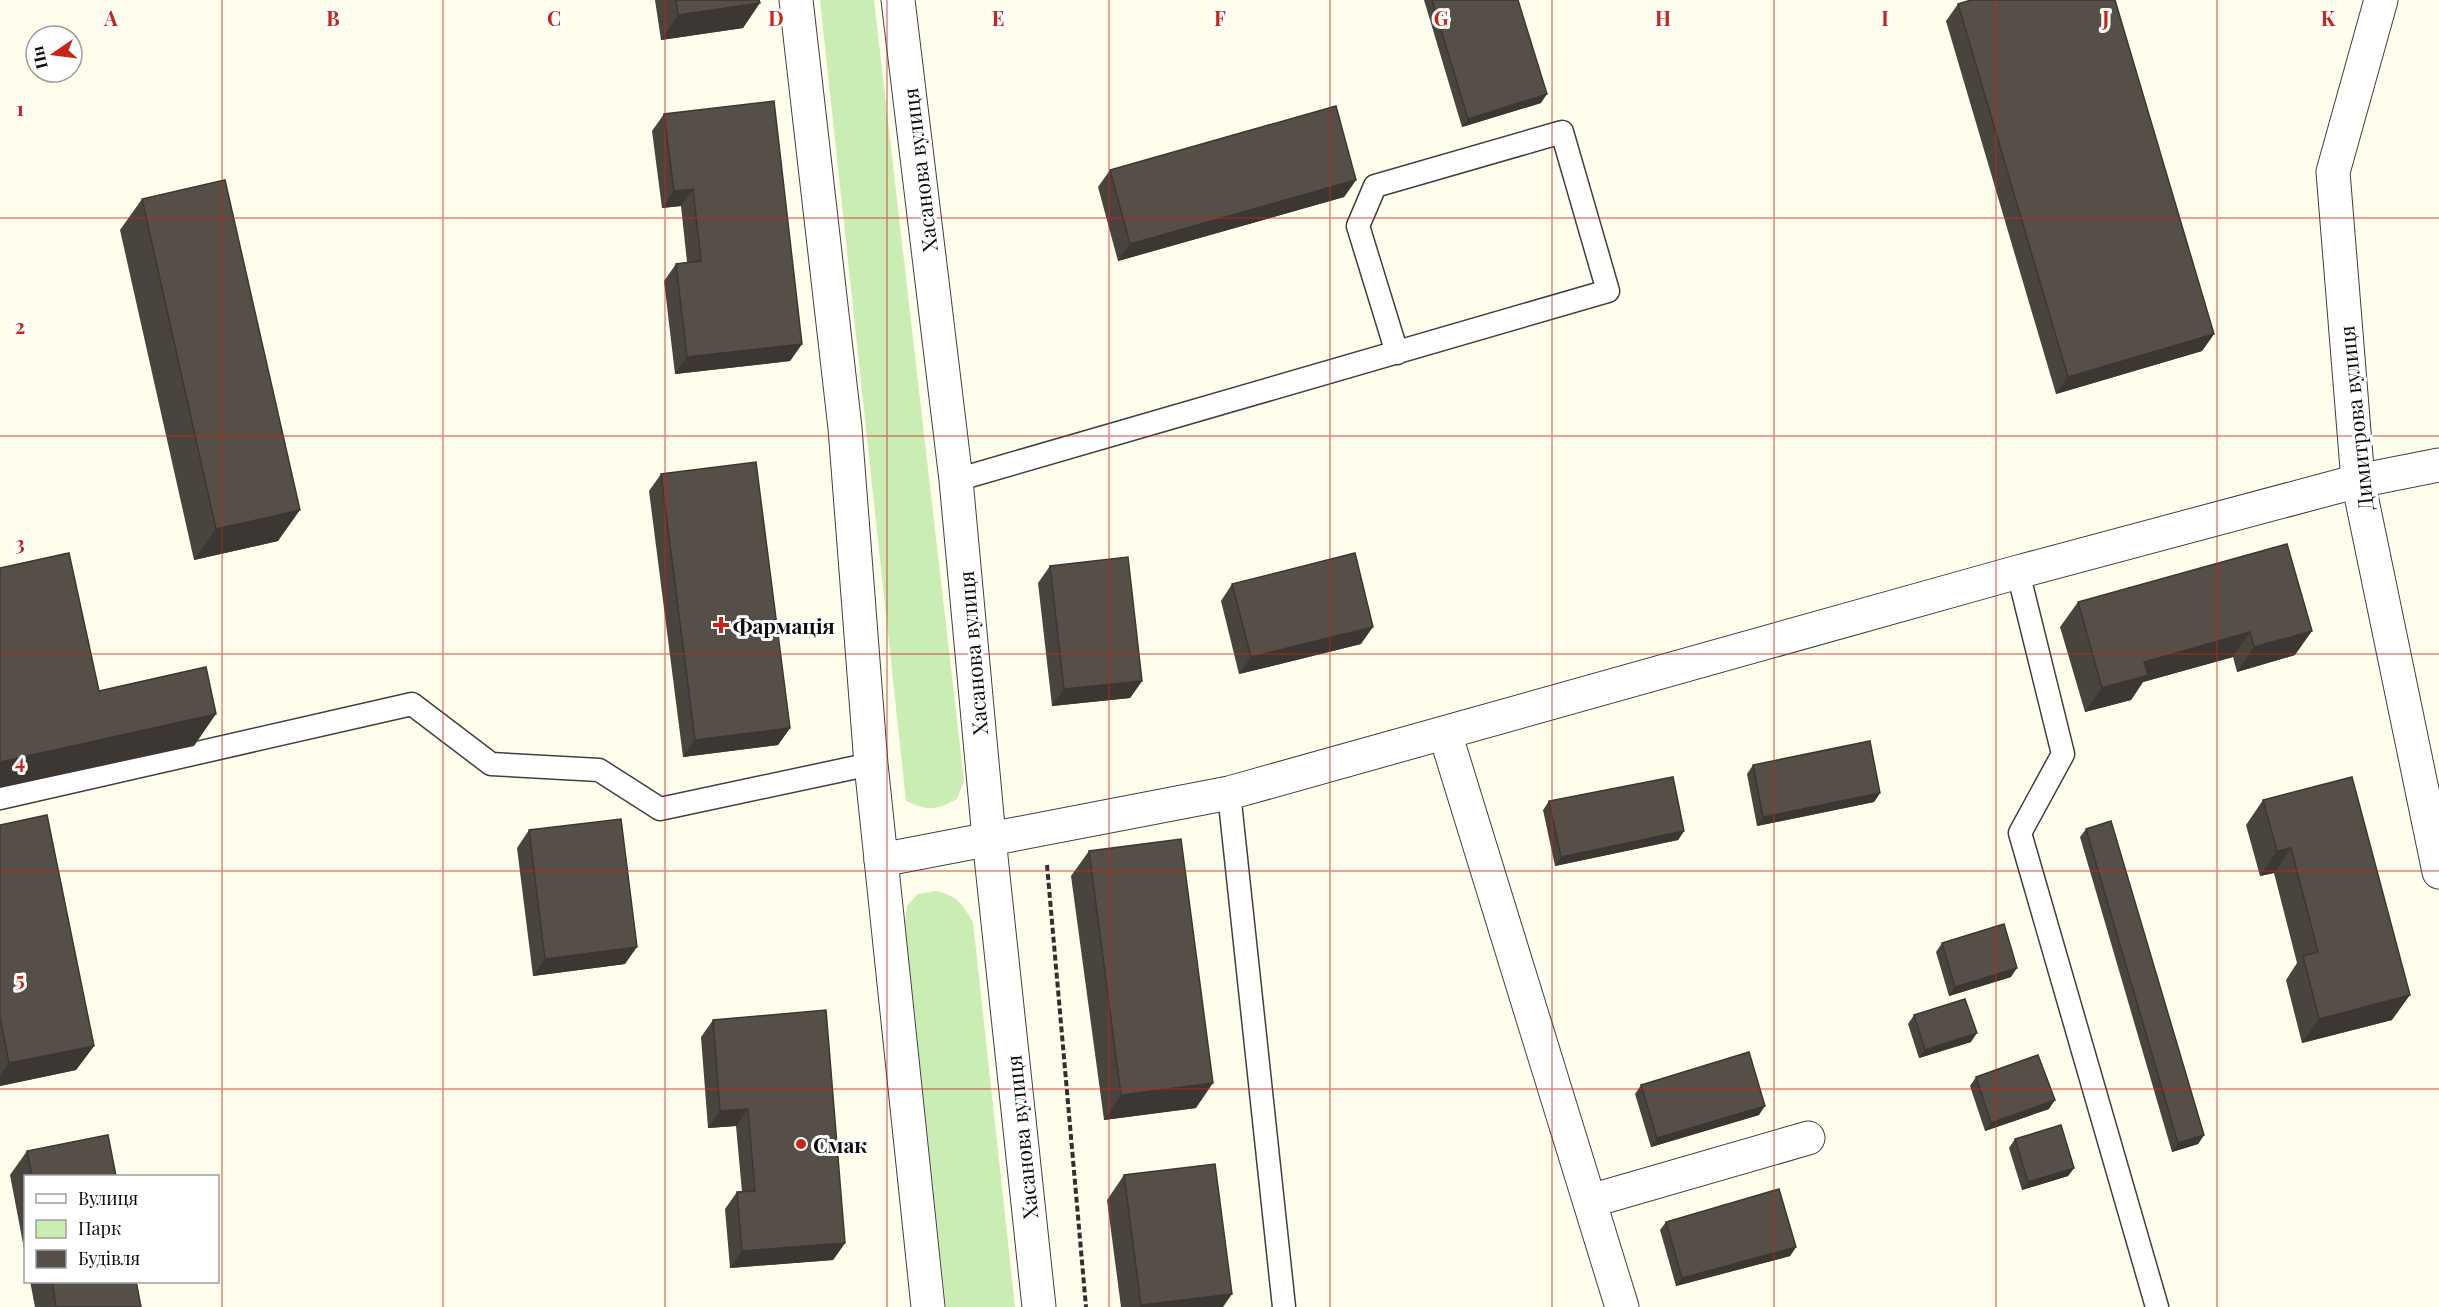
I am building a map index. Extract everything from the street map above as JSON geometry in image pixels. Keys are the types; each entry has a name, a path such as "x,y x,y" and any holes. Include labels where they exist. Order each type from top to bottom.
{"street":[{"path":"796,0 845,428 871,764 928,1307"},
{"name":"Хасанова вулиця","path":"898,0 956,480 989,838 1039,1307"},
{"name":"Димитрова вулиця","path":"2381,0 2333,172 2358,481 2439,872"},
{"path":"881,860 1229,793 2018,572 2358,481 2439,465"},
{"path":"1445,733 1622,1307"},
{"path":"1590,1201 1808,1138"}],"lane":[{"path":"956,480 1608,291 1562,132 1375,186 1358,226 1397,352"},
{"path":"2018,572 2063,754 2020,833 2157,1307"},
{"path":"0,798 412,704 491,764 599,770 660,809 871,764"},
{"path":"1229,793 1284,1307"}],"path":[{"path":"1044,830 1086,1307"}],"green space":[{"path":"820,0 874,0 964,781 957,799 937,808 921,807 906,801"},
{"path":"936,891 950,895 959,902 973,922 1015,1307 946,1307 905,923 907,906 918,894"}],"building":[{"path":"676,0 759,0 760,3 678,15"},
{"path":"1432,0 1518,0 1547,94 1468,119"},
{"path":"1971,0 2115,0 2214,334 2068,377 1958,4"},
{"path":"774,101 802,344 687,357 676,264 701,261 693,189 674,191 664,114"},
{"path":"1336,106 1356,180 1130,244 1110,170"},
{"path":"225,180 300,510 216,529 142,199"},
{"path":"756,462 790,728 695,740 661,474"},
{"path":"2287,544 2312,631 2254,647 2250,632 2144,662 2148,675 2102,688 2078,602"},
{"path":"69,553 99,691 206,667 216,714 0,762 0,568"},
{"path":"1355,553 1373,627 1251,657 1232,584"},
{"path":"1128,557 1142,681 1064,689 1050,566"},
{"path":"1870,741 1880,793 1763,817 1753,765"},
{"path":"1673,777 1684,831 1561,857 1549,801"},
{"path":"2352,777 2410,995 2319,1019 2303,956 2318,952 2291,848 2277,851 2263,800"},
{"path":"47,815 94,1046 9,1063 0,1017 0,825"},
{"path":"621,819 637,947 545,959 529,830"},
{"path":"2111,821 2204,1135 2178,1143 2086,829"},
{"path":"1181,839 1213,1083 1121,1095 1089,851"},
{"path":"2004,924 2017,968 1955,987 1942,943"},
{"path":"1965,999 1977,1033 1925,1050 1914,1015"},
{"path":"826,1010 845,1243 742,1251 737,1192 755,1191 748,1109 720,1111 713,1020"},
{"path":"1749,1052 1765,1106 1657,1138 1641,1085"},
{"path":"2038,1055 2055,1100 1991,1123 1976,1077"},
{"path":"2061,1125 2074,1168 2028,1182 2015,1139"},
{"path":"108,1135 116,1175 32,1175 27,1151"},
{"path":"1215,1164 1232,1294 1141,1305 1124,1175"},
{"path":"1779,1189 1796,1247 1682,1278 1666,1222"},
{"path":"52,1283 136,1283 141,1307 56,1307"}],"place":[{"name":"Фармація","path":"721,625"},
{"name":"Смак","path":"801,1144"}]}
